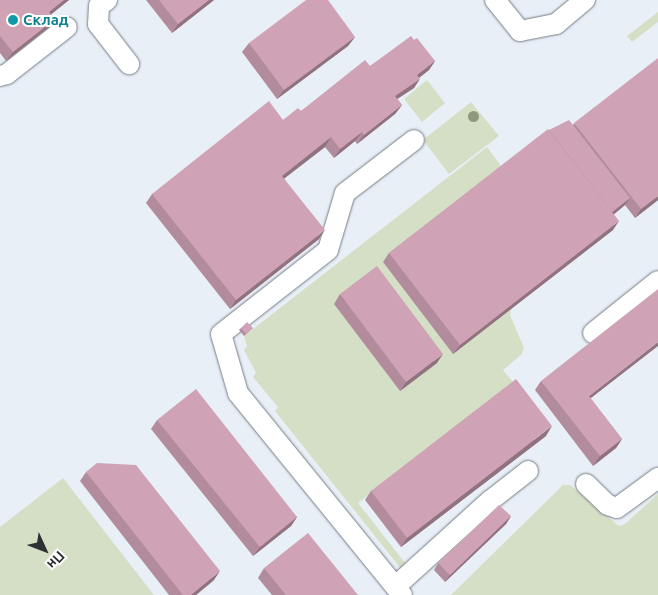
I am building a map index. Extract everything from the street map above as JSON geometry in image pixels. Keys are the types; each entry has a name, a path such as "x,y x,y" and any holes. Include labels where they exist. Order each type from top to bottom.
{"lane":[{"path":"107,0 99,6 98,24 129,64"},
{"path":"495,0 520,31 556,24 585,0"},
{"path":"0,76 7,74 67,27"},
{"path":"414,140 345,193 328,250 221,334 238,394 399,591 491,500 528,471"},
{"path":"593,333 658,281"},
{"path":"586,484 608,505 617,508 658,478"}],"green space":[{"path":"658,12 658,22 632,42 627,36"},
{"path":"427,80 445,103 422,122 404,99"},
{"path":"471,102 499,136 449,174 423,140"},
{"path":"487,147 504,170 512,305 510,315 524,348 521,355 503,370 513,382 358,503 409,568 402,570 275,411 278,407 253,377 256,373 244,350 247,346 244,336"},
{"path":"63,478 154,595 0,595 0,527"},
{"path":"563,485 570,485 619,526 625,524 658,494 658,595 451,595"}],"building":[{"path":"0,0 64,0 49,12 55,19 13,52 0,36"},
{"path":"159,0 209,0 178,24"},
{"path":"306,0 328,0 355,37 284,90 249,43"},
{"path":"411,36 414,40 417,38 435,61 417,75 420,79 395,96 402,105 364,135 362,132 340,149 331,137 282,176 325,230 236,300 152,194 269,101 283,120 298,108 301,111 365,60 370,66"},
{"path":"658,58 658,196 641,209 574,123"},
{"path":"569,120 630,198 612,212 549,130"},
{"path":"548,129 619,221 460,345 389,253"},
{"path":"377,266 443,354 406,382 340,294"},
{"path":"658,289 658,342 589,396 622,439 600,456 541,381"},
{"path":"247,322 253,328 246,334 241,328"},
{"path":"516,379 552,426 407,538 371,491"},
{"path":"196,389 297,517 260,547 157,420"},
{"path":"97,463 136,465 220,571 191,595 183,595 86,472"},
{"path":"499,505 511,516 450,575 438,563"},
{"path":"308,533 358,595 286,595 264,568"}],"place":[{"name":"Склад","path":"13,20"}]}
